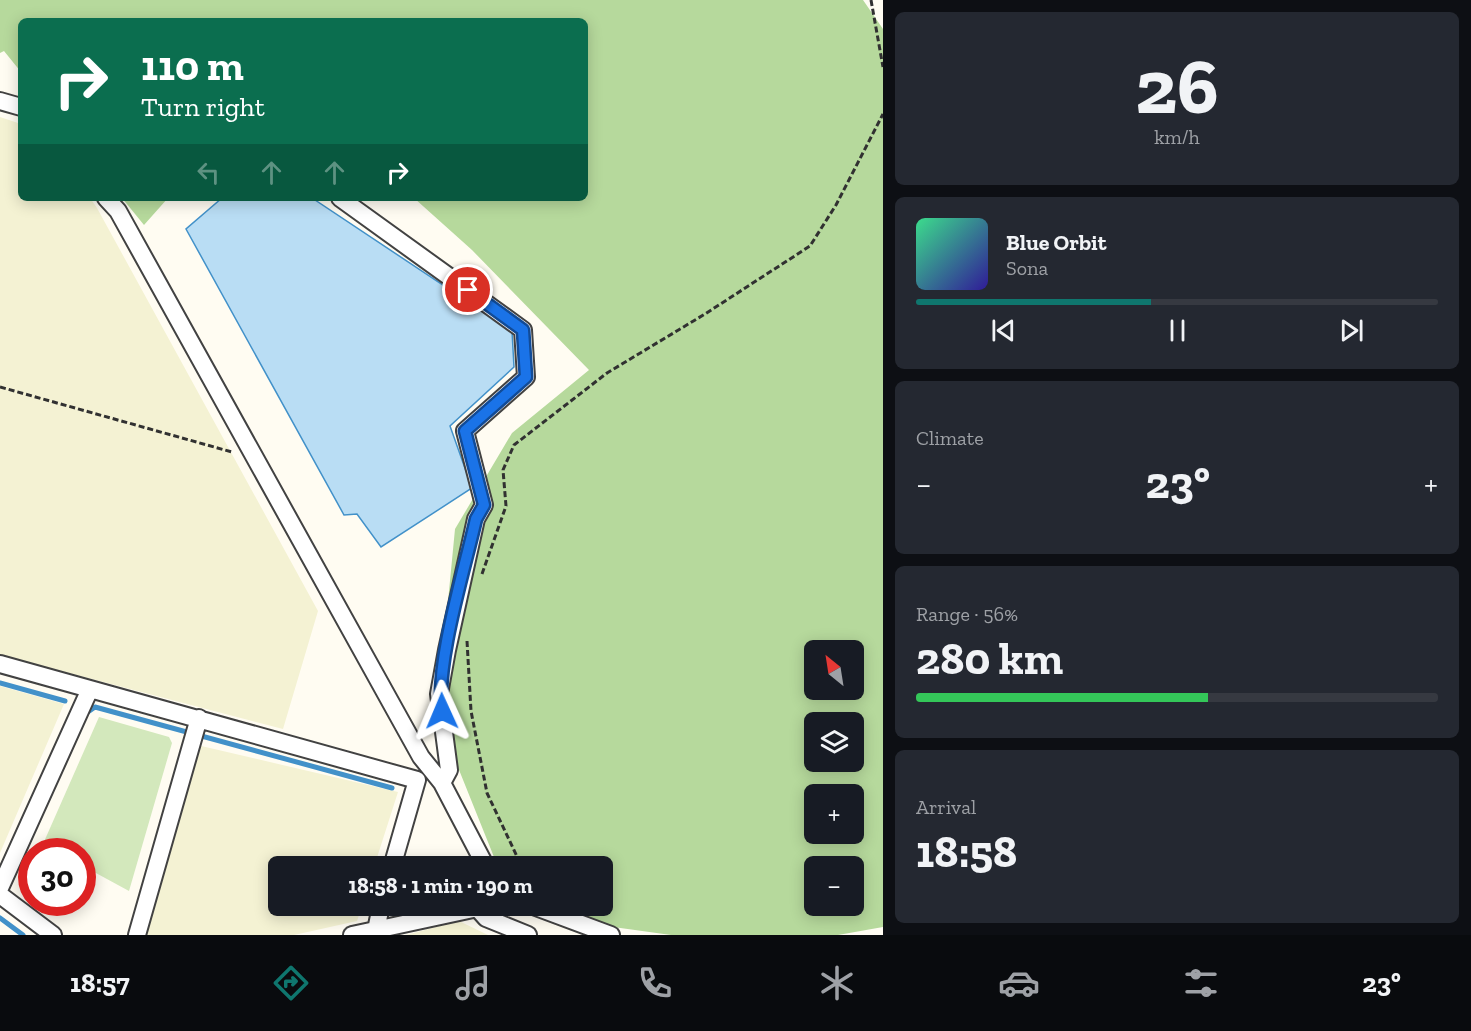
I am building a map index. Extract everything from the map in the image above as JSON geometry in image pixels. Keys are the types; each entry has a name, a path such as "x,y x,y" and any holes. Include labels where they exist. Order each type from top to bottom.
{"street":[{"path":"0,101 18,106"},
{"path":"109,201 118,211 421,757 442,783 480,856"},
{"path":"344,201 523,330 526,377 465,431 484,505 474,528 440,694 449,770 442,783"},
{"path":"0,664 417,780 442,783"},
{"path":"0,888 90,689"},
{"path":"137,935 199,718"},
{"path":"395,856 417,780"},
{"path":"0,895 53,935"},
{"path":"374,932 378,916"},
{"path":"352,935 443,916"},
{"path":"485,916 528,935"},
{"path":"560,916 611,935"}],"path":[{"path":"871,0 883,67"},
{"path":"480,579 493,548 506,506 503,470 514,445 607,373 705,314 810,246 836,205 883,114"},
{"path":"0,387 254,459"},
{"path":"467,639 471,711 487,793 517,856"}],"shaded area":[{"path":"0,117 18,123 18,201 92,201 97,208 318,611 283,729 0,655"},
{"path":"0,686 64,704 0,853"},
{"path":"197,745 398,792 378,856 268,856 268,916 359,916 357,921 294,935 143,935"},
{"path":"459,921 488,935 406,935"}],"green space":[{"path":"0,0 863,0 883,29 883,927 838,935 671,935 541,917 613,916 613,856 494,856 437,715 455,529 512,433 589,370 472,250 417,201 588,201 588,18 18,18 18,68 4,51 0,53"},
{"path":"124,201 165,201 144,225"},
{"path":"99,717 169,737 172,743 129,891 96,873 96,838 46,838"}],"water":[{"path":"219,201 317,201 512,331 514,367 450,426 472,488 381,547 357,514 344,515 186,229"}],"waterway":[{"path":"0,683 65,701"},
{"path":"85,714 95,707 392,788"},
{"path":"0,918 23,935"}],"route":[{"path":"442,711 440,694 447,650 476,519 484,505 465,431 526,377 523,330 468,290"}]}
